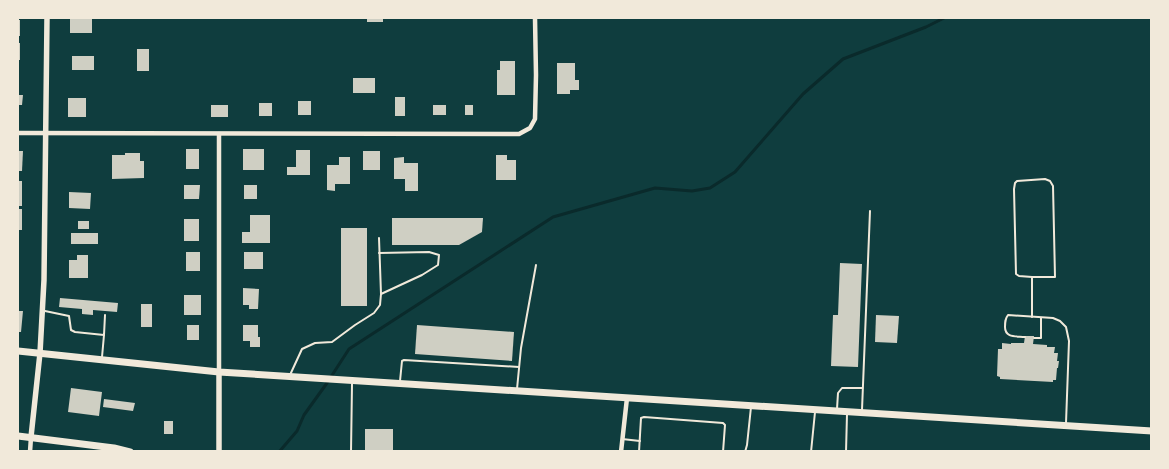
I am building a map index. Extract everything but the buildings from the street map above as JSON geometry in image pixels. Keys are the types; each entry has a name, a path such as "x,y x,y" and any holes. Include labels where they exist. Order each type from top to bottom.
{"main road":[{"path":"18,350 219,372 314,379 1152,431"},
{"path":"18,436 114,448 130,452"}],"street":[{"path":"30,452 40,353 44,280 46,18"},
{"path":"18,133 519,134 530,128 534,119 536,74 535,18"},
{"path":"219,134 219,452"},
{"path":"621,452 627,398"}],"lane":[{"path":"1045,179 1050,181 1053,186 1055,277 1032,277 1016,274 1014,189 1017,181 1045,179"},
{"path":"862,413 870,211"},
{"path":"289,377 302,349 315,343 332,342 374,313 380,305 379,238"},
{"path":"379,254 429,252 439,255 438,265 422,275 380,294"},
{"path":"516,392 521,348 536,265"},
{"path":"1032,277 1032,317"},
{"path":"42,310 69,316 71,330 75,332 104,335"},
{"path":"1024,337 1009,336 1006,333 1005,318 1008,315 1053,318 1060,321 1066,328 1069,342 1066,426"},
{"path":"102,360 105,316"},
{"path":"1034,338 1040,338 1041,318"},
{"path":"400,384 402,361 404,360 519,367"},
{"path":"351,452 352,381"},
{"path":"836,411 838,393 842,388 863,388"},
{"path":"745,452 751,406"},
{"path":"811,452 815,410"},
{"path":"846,452 847,412"},
{"path":"639,452 641,418 644,417 722,423 725,425 723,452"},
{"path":"622,439 640,441"}],"waterway":[{"path":"279,452 297,431 304,415 349,349 553,217 655,188 692,191 710,188 735,172 803,94 843,59 926,27 944,18"}]}
